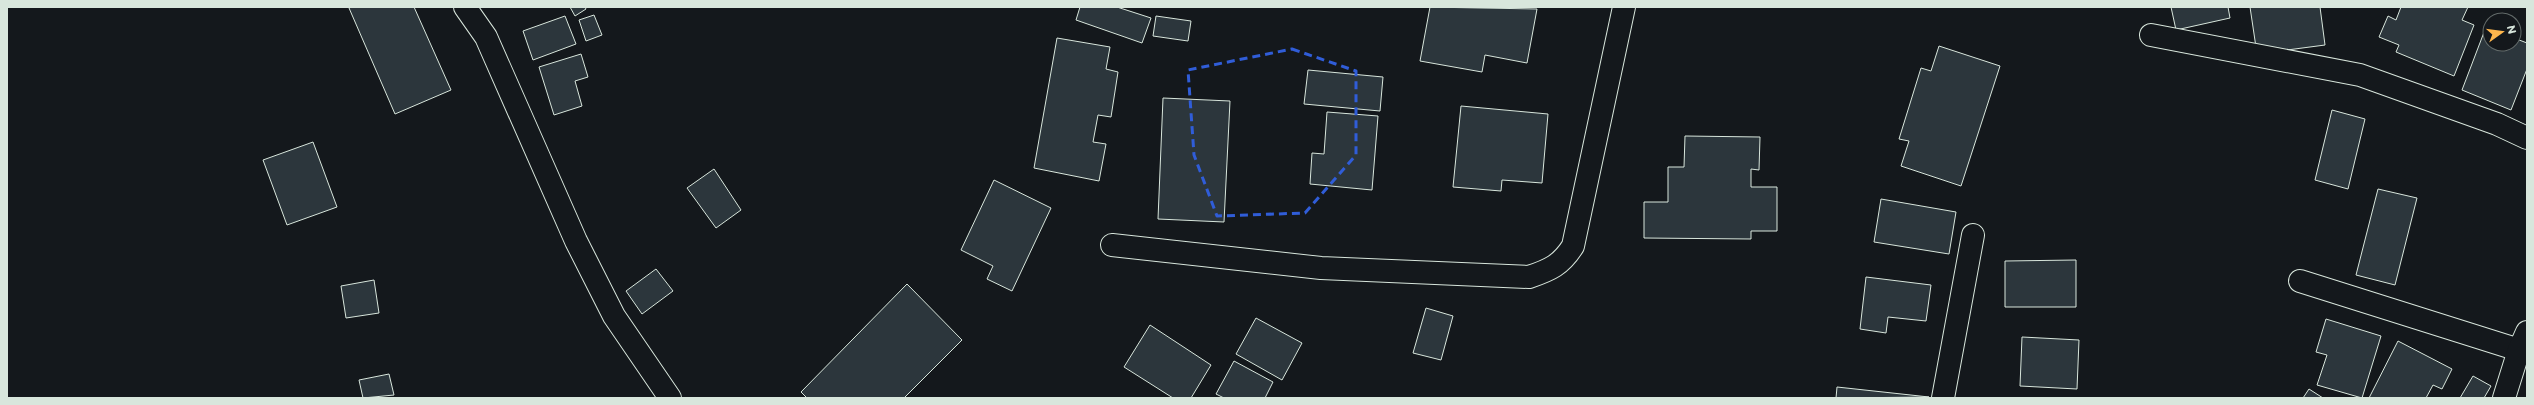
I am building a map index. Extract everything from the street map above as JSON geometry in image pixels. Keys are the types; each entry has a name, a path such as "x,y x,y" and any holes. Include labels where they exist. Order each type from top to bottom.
{"street":[{"path":"465,7 486,37 576,241 611,309 670,398"},
{"path":"1112,245 1322,268 1529,277 1545,272 1564,260 1572,246 1624,7"},
{"path":"2151,35 2360,75 2497,124 2527,138"},
{"path":"1943,398 1973,235"},
{"path":"2300,281 2523,341 2505,397"}],"highlighted area":[{"path":"1292,49 1356,71 1356,155 1305,213 1217,216 1194,155 1188,70"}],"building":[{"path":"414,7 451,90 395,114 349,8"},
{"path":"570,7 585,7 586,9 575,16"},
{"path":"1080,7 1117,7 1151,18 1142,43 1076,20"},
{"path":"1430,7 1537,9 1527,63 1485,55 1482,72 1420,61"},
{"path":"2171,7 2228,7 2230,18 2176,30"},
{"path":"2250,7 2320,7 2325,45 2257,54"},
{"path":"2401,7 2468,7 2462,20 2474,25 2454,76 2396,52 2399,45 2379,37 2388,16 2396,20"},
{"path":"594,15 602,35 586,41 579,20"},
{"path":"565,16 576,44 533,60 523,31"},
{"path":"1156,16 1191,21 1188,41 1153,36"},
{"path":"1057,38 1110,47 1106,69 1118,72 1111,117 1098,115 1093,142 1106,144 1099,181 1034,168"},
{"path":"2482,38 2482,52 2522,52 2522,41 2527,43 2527,69 2511,110 2462,90"},
{"path":"1939,46 2000,66 1961,186 1901,166 1909,141 1899,139 1921,68 1931,71"},
{"path":"581,54 588,77 575,81 582,106 554,115 539,67"},
{"path":"1308,70 1383,77 1380,111 1304,104"},
{"path":"1163,98 1230,101 1224,222 1158,219"},
{"path":"1461,106 1548,114 1542,183 1502,180 1501,191 1453,187"},
{"path":"2332,110 2365,119 2348,189 2315,180"},
{"path":"1327,112 1378,116 1372,190 1310,184 1312,153 1324,154"},
{"path":"1685,136 1760,137 1759,170 1751,169 1751,187 1777,187 1777,231 1751,231 1751,239 1644,238 1644,202 1668,202 1668,167 1684,167"},
{"path":"313,142 337,207 287,225 263,160"},
{"path":"714,169 741,210 716,228 687,188"},
{"path":"994,180 1051,208 1012,291 987,279 993,266 961,250"},
{"path":"2378,189 2417,198 2395,285 2356,275"},
{"path":"1881,199 1956,212 1949,254 1874,242"},
{"path":"2076,260 2076,307 2005,307 2005,261"},
{"path":"656,269 673,291 642,314 626,291"},
{"path":"1866,277 1931,285 1926,321 1888,317 1886,333 1860,329"},
{"path":"374,280 379,313 346,318 341,286"},
{"path":"907,284 962,340 904,398 807,398 801,392"},
{"path":"1426,308 1453,316 1441,360 1413,353"},
{"path":"1256,318 1302,343 1282,380 1236,354"},
{"path":"2326,319 2381,336 2362,398 2317,385 2327,355 2316,352"},
{"path":"1150,325 1211,365 1191,398 1173,398 1124,367"},
{"path":"2022,337 2079,340 2077,389 2020,386"},
{"path":"2398,341 2452,369 2442,389 2433,385 2426,398 2369,398"},
{"path":"1234,361 1273,382 1265,398 1224,398 1216,394"},
{"path":"389,374 394,395 363,398 359,380"},
{"path":"2473,376 2491,386 2484,398 2460,398"},
{"path":"1837,387 1929,397 1836,398"},
{"path":"2309,389 2323,398 2303,398"}]}
